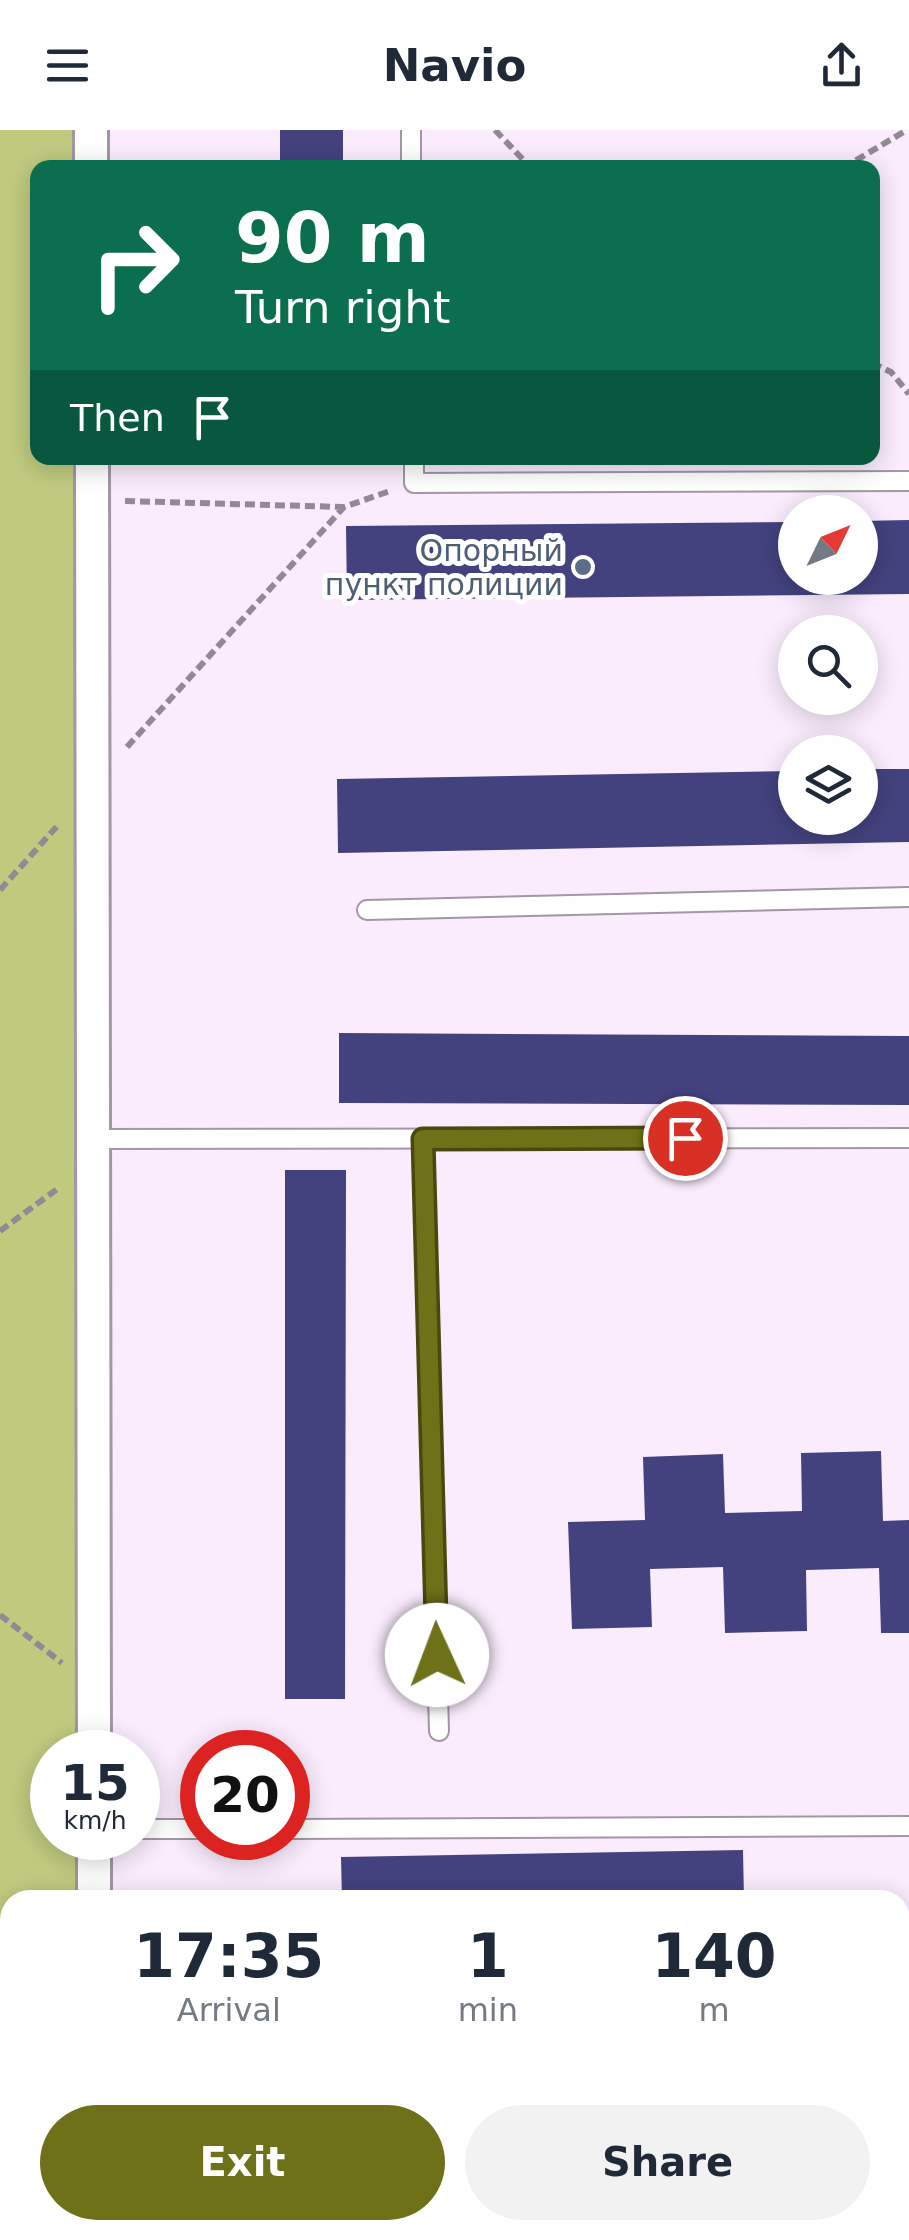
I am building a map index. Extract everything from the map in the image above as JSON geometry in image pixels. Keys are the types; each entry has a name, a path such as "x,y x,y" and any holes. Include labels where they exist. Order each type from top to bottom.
{"street":[{"path":"91,130 91,160"},
{"path":"92,465 94,1730"},
{"path":"94,1860 94,1890"}],"lane":[{"path":"411,130 411,160"},
{"path":"414,465 414,482 909,481"},
{"path":"367,910 909,897"},
{"path":"93,1151 423,1139 909,1138"},
{"path":"423,1139 439,1731"},
{"path":"310,1829 909,1826"}],"path":[{"path":"495,130 523,160"},
{"path":"857,160 907,130"},
{"path":"880,367 891,372 909,394"},
{"path":"124,500 344,507 414,482"},
{"path":"125,748 344,507"},
{"path":"0,890 92,787"},
{"path":"0,1231 93,1151"}],"green space":[{"path":"0,130 76,130 76,160 30,160 30,465 77,465 80,1730 30,1730 30,1860 80,1860 80,1890 0,1890"}],"building":[{"path":"280,130 343,130 343,160 280,160"},
{"path":"909,520 909,594 878,594 878,521"},
{"path":"778,522 778,595 815,595 347,600 346,526"},
{"path":"878,769 909,769 909,842 338,853 337,779 778,771 778,835 878,835"},
{"path":"339,1033 909,1036 909,1105 339,1103"},
{"path":"285,1170 346,1170 345,1699 285,1699"},
{"path":"881,1451 883,1521 909,1520 909,1633 881,1633 879,1568 806,1570 807,1631 725,1633 723,1567 650,1569 652,1627 572,1629 568,1522 645,1520 643,1457 723,1454 725,1513 802,1511 801,1453"},
{"path":"743,1850 744,1890 342,1890 341,1857"}],"place":[{"name":"Опорный пункт полиции","path":"583,567"}],"route":[{"path":"437,1655 423,1139 685,1138"}]}
